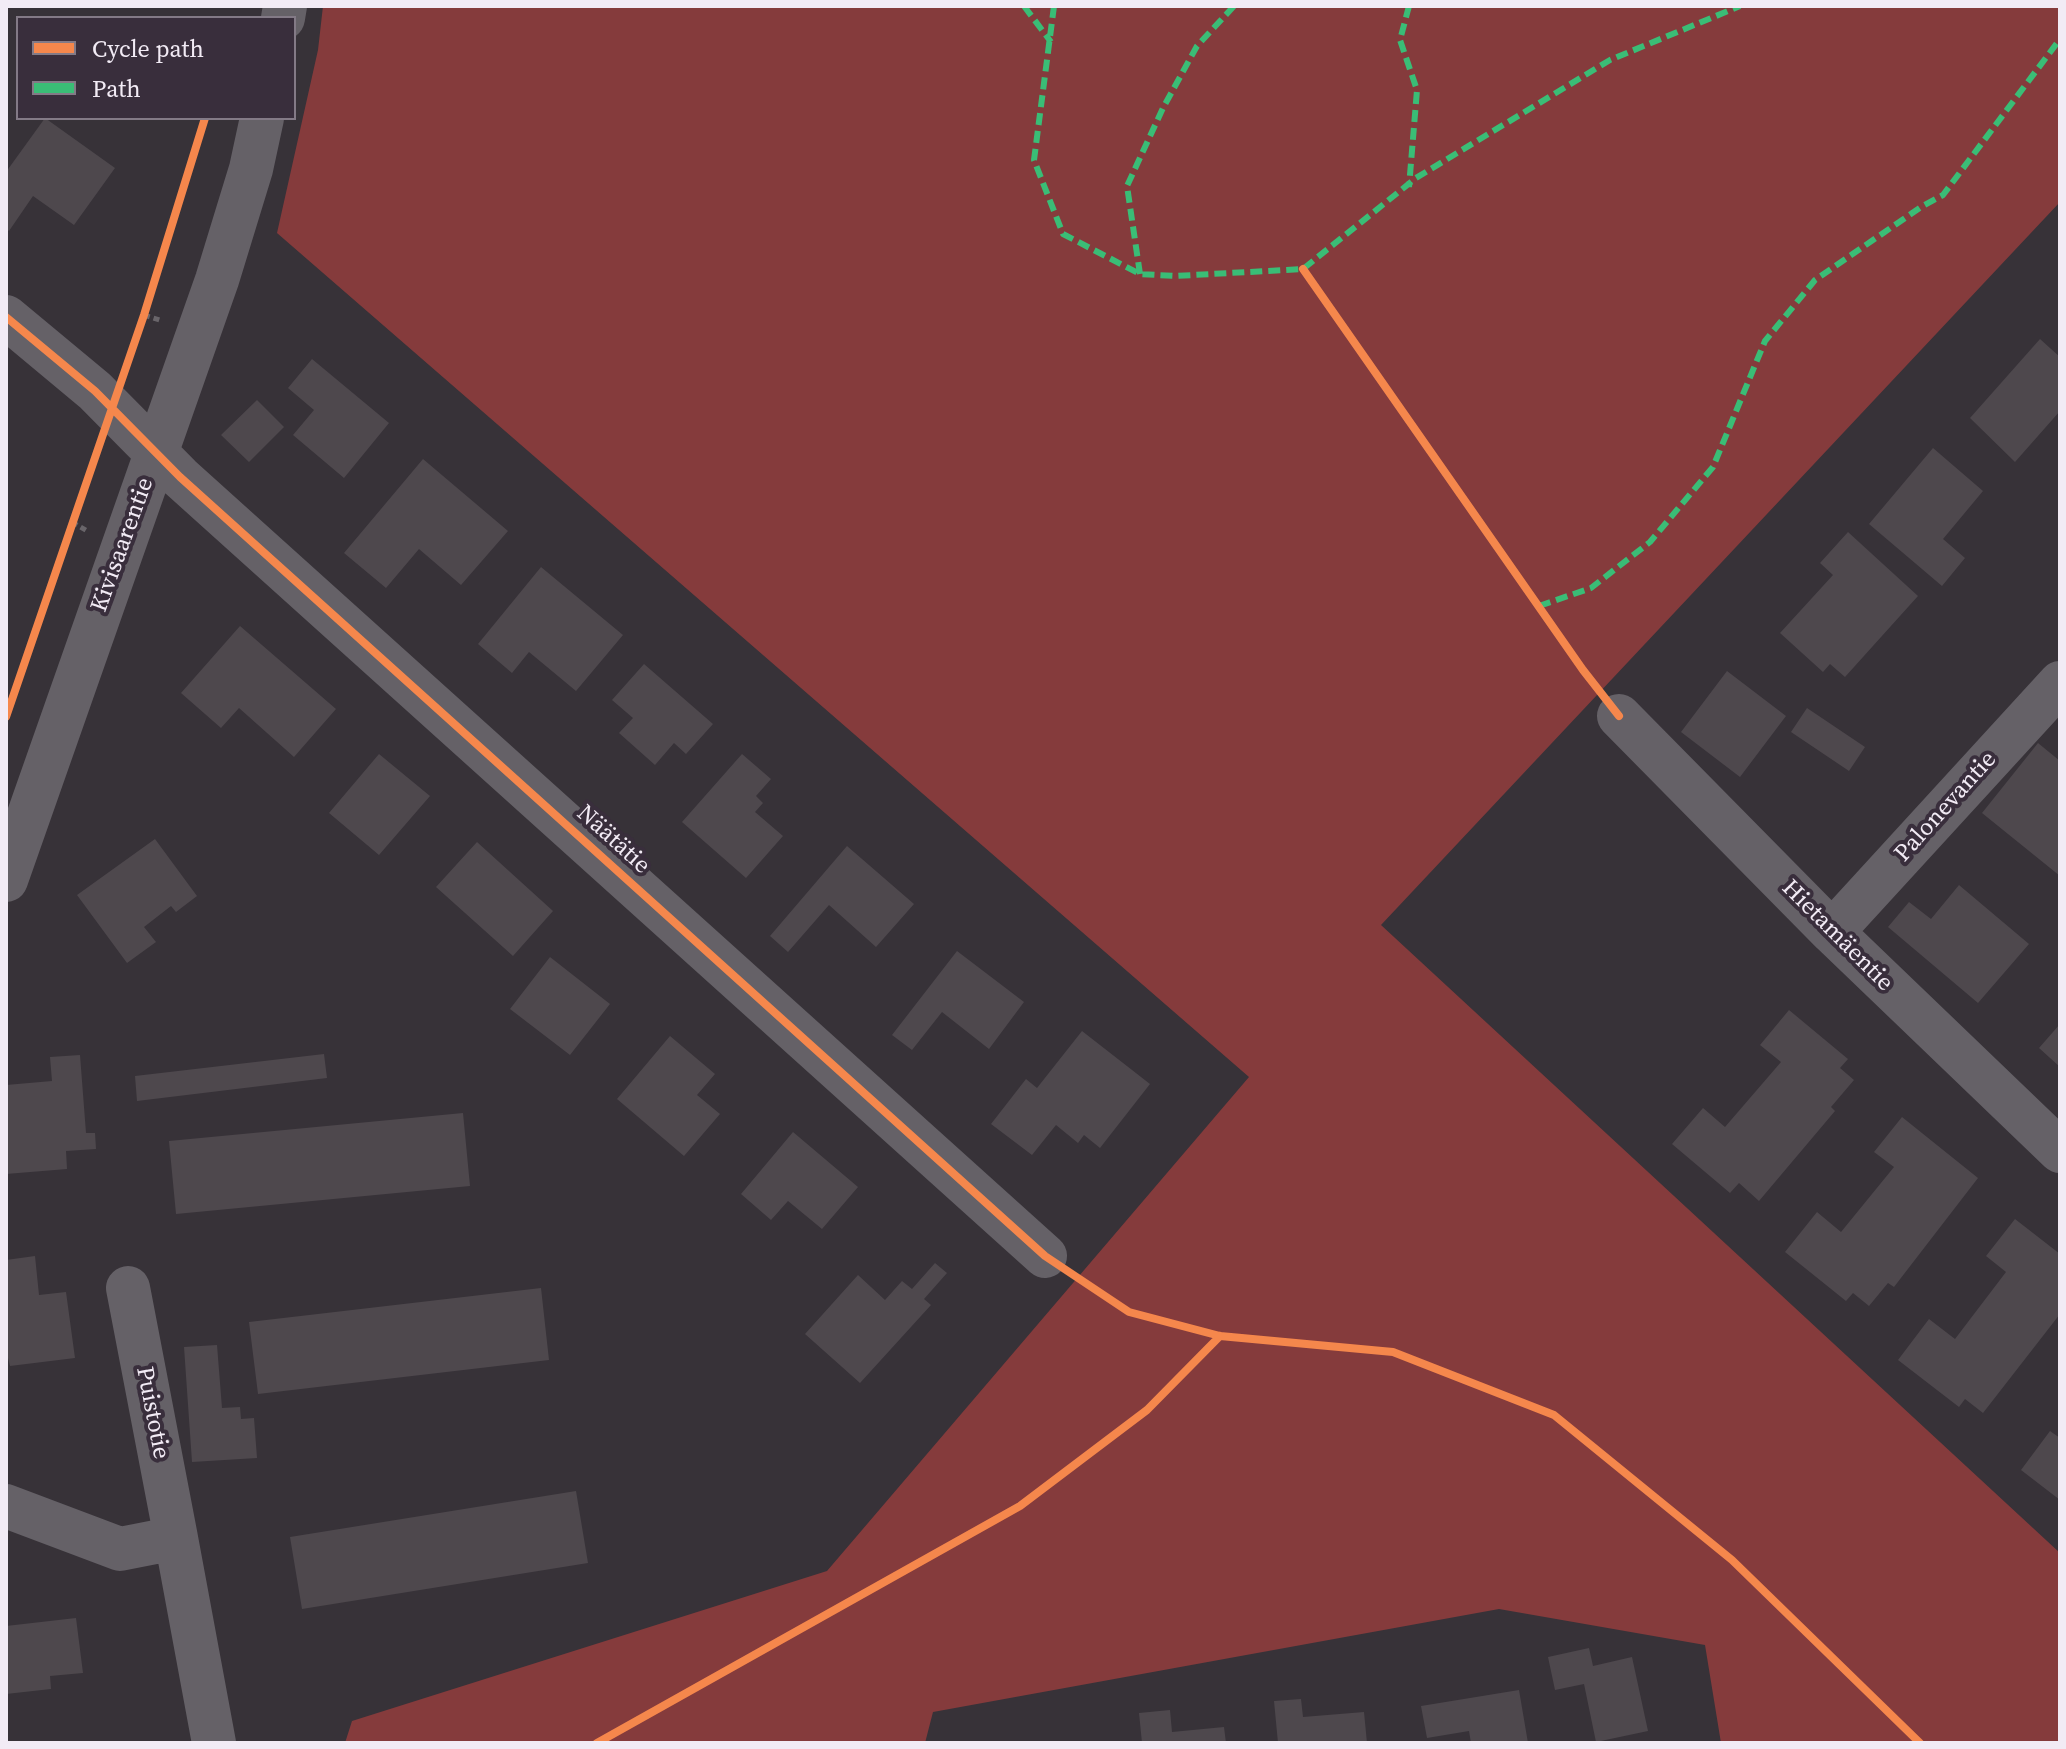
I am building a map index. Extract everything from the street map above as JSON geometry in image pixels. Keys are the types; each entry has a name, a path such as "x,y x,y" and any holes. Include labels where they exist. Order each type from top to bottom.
{"street":[{"name":"Kivisaarentie","path":"6,880 217,280 251,169 262,120"},
{"name":"Näätätie","path":"6,317 95,391 156,453 1045,1256"},
{"name":"Palonevantie","path":"1832,932 2060,683"},
{"name":"Hietamäentie","path":"1619,716 1832,932 2060,1151"},
{"name":"Puistotie","path":"128,1288 214,1743"},
{"path":"6,1506 120,1549 176,1538"}],"path":[{"path":"140,328 149,300"},
{"path":"144,315 169,323"},
{"path":"67,537 77,508"}],"shaded area":[{"path":"323,6 2060,6 2060,202 1381,925 2060,1553 2060,1743 1721,1743 1705,1645 1499,1609 933,1712 925,1743 345,1743 352,1721 827,1571 1249,1077 277,233 318,50"}],"building":[{"path":"44,120 115,168 74,225 33,196 9,231 6,228 6,172"},
{"path":"2040,339 2060,357 2060,411 2015,462 1970,418"},
{"path":"312,359 389,423 344,478 293,435 314,410 288,388"},
{"path":"257,400 284,427 249,462 221,435"},
{"path":"1933,448 1983,491 1943,539 1965,558 1942,586 1869,524"},
{"path":"423,459 508,531 461,585 419,549 386,588 344,553"},
{"path":"1848,532 1918,596 1845,677 1830,664 1823,672 1780,633 1833,575 1820,563"},
{"path":"541,567 623,635 576,691 529,652 512,673 478,644"},
{"path":"240,626 336,709 294,757 239,708 221,728 181,693"},
{"path":"644,664 713,724 686,754 674,743 655,765 619,733 633,718 612,700"},
{"path":"1727,671 1786,716 1740,777 1681,732"},
{"path":"1807,708 1865,747 1849,771 1791,732"},
{"path":"2038,743 2060,761 2060,876 1982,813"},
{"path":"379,754 430,796 379,855 329,813"},
{"path":"742,754 771,779 756,796 763,803 755,812 783,836 746,878 682,822"},
{"path":"155,839 197,896 176,912 171,906 144,927 156,942 127,963 77,895"},
{"path":"477,842 553,911 513,956 436,887"},
{"path":"847,846 914,904 876,947 829,905 788,952 770,936"},
{"path":"1959,885 2029,944 1978,1003 1888,927 1909,902 1931,919"},
{"path":"957,951 1024,1002 989,1049 942,1012 912,1050 892,1035"},
{"path":"550,957 610,1004 570,1055 510,1009"},
{"path":"1789,1010 1848,1059 1840,1068 1854,1080 1831,1107 1835,1111 1759,1201 1739,1183 1730,1193 1672,1144 1703,1108 1725,1127 1781,1062 1760,1045"},
{"path":"2060,1024 2060,1067 2039,1048"},
{"path":"1082,1031 1150,1084 1100,1148 1084,1135 1078,1143 1056,1125 1032,1155 991,1124 1026,1079 1037,1088"},
{"path":"670,1036 715,1074 697,1095 720,1114 684,1156 617,1099"},
{"path":"324,1054 327,1078 137,1101 135,1076"},
{"path":"80,1055 86,1133 95,1133 96,1149 66,1151 67,1169 6,1174 6,1085 52,1081 50,1057"},
{"path":"463,1113 470,1186 176,1214 169,1141"},
{"path":"1902,1117 1978,1178 1894,1287 1888,1283 1869,1306 1853,1293 1846,1301 1785,1252 1817,1212 1841,1232 1894,1167 1874,1152"},
{"path":"793,1132 858,1187 822,1229 788,1201 771,1220 741,1194"},
{"path":"2015,1219 2060,1254 2060,1314 1983,1413 1965,1399 1959,1407 1898,1360 1929,1319 1955,1339 2006,1272 1986,1256"},
{"path":"35,1256 39,1295 66,1292 75,1358 10,1366 6,1350 6,1260"},
{"path":"935,1263 947,1273 924,1299 931,1305 860,1383 805,1334 858,1275 885,1300 902,1281 912,1289"},
{"path":"541,1288 549,1360 258,1394 249,1322"},
{"path":"217,1345 222,1408 240,1407 241,1419 254,1418 257,1458 192,1462 184,1347"},
{"path":"2050,1431 2060,1438 2060,1500 2021,1470"},
{"path":"576,1491 588,1563 302,1609 290,1537"},
{"path":"76,1618 83,1673 50,1676 51,1689 6,1694 6,1626"},
{"path":"1589,1648 1593,1666 1632,1657 1648,1731 1596,1742 1584,1684 1555,1690 1548,1657"},
{"path":"1519,1690 1528,1743 1471,1743 1469,1731 1427,1738 1421,1706"},
{"path":"1301,1699 1303,1717 1364,1712 1367,1743 1278,1743 1274,1701"},
{"path":"1170,1710 1172,1732 1224,1727 1226,1743 1142,1743 1139,1713"}],"marked path":[{"path":"1024,6 1051,42"},
{"path":"1054,6 1034,160 1063,234 1140,274 1175,276 1303,269 1416,178 1610,60 1740,6"},
{"path":"1140,274 1127,186 1163,108 1197,46 1234,6"},
{"path":"1409,6 1400,40 1417,90 1409,187"},
{"path":"1539,606 1591,588 1650,542 1713,467 1765,341 1815,280 1943,195 2060,39"}],"cycle path":[{"path":"6,717 144,315 204,120"},
{"path":"1303,269 1583,670 1619,716"},
{"path":"6,317 95,391 180,477 1045,1256 1129,1312 1220,1336 1393,1352 1554,1415 1732,1560 1920,1743"},
{"path":"597,1743 1020,1506 1147,1410 1220,1336"}]}
